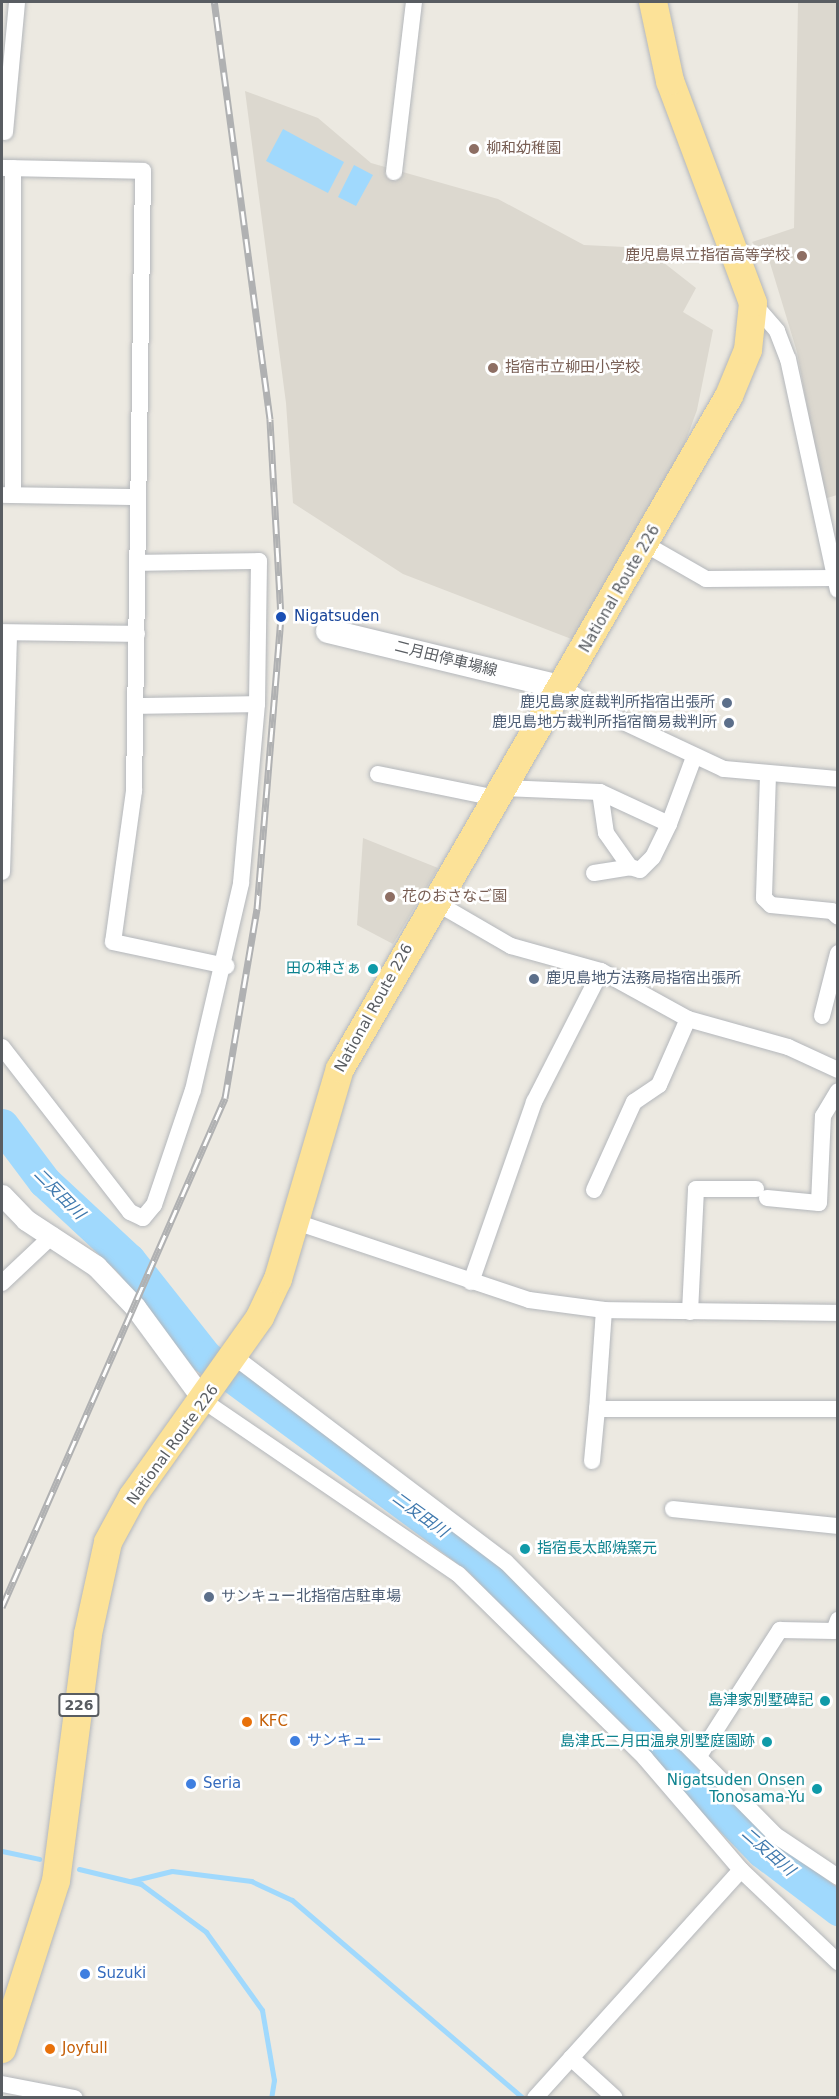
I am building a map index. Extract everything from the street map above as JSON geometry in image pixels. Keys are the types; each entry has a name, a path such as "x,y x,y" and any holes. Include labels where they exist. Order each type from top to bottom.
{"highway":[{"name":"National Route 226","path":"2,2049 56,1881 98,1574 133,1496 234,1361 278,1279 293,1221 340,1069 499,793 564,688 729,396 748,350 753,303 670,81 653,2"}],"main road":[{"name":"二月田停車場線","path":"328,631 564,688"}],"street":[{"path":"5,132 17,2"},
{"path":"394,172 414,2"},
{"path":"138,497 7,495 7,168 142,171 138,563 134,791 113,942 225,966"},
{"path":"645,544 706,579 836,584 788,359 777,331 753,303"},
{"path":"2,1047 130,1212 143,1218 154,1205 193,1090 225,966 241,883 256,704 260,561 138,563"},
{"path":"2,872 5,633 137,634"},
{"path":"564,688 694,757 724,770 837,779"},
{"path":"136,706 256,704"},
{"path":"594,873 630,867 640,870 653,857 669,824 694,757"},
{"path":"378,774 499,793 600,792 669,824"},
{"path":"768,775 764,898 771,905 832,911 837,917"},
{"path":"600,792 606,833 630,867"},
{"path":"435,902 511,946 601,971 688,1019 788,1047 837,1070"},
{"path":"822,1016 837,953"},
{"path":"471,1282 534,1102 601,971"},
{"path":"594,1190 634,1102 659,1085 688,1019"},
{"path":"690,1312 696,1189 762,1194 819,1203 823,1116 837,1091"},
{"path":"2,1195 26,1220 53,1235 96,1266 135,1307 209,1394 458,1574 645,1758 741,1870 837,1962"},
{"path":"293,1221 376,1245 471,1282 529,1300 604,1310 837,1313"},
{"path":"2,1283 53,1235"},
{"path":"592,1461 604,1310"},
{"path":"234,1361 506,1562 775,1835 837,1877"},
{"path":"597,1409 837,1409"},
{"path":"673,1509 837,1526"},
{"path":"699,1756 780,1630 836,1628"},
{"path":"536,2096 741,1870"},
{"path":"571,2058 615,2097"},
{"path":"2,2084 75,2097"}],"shaded area":[{"name":"鹿児島県立指宿高等学校","path":"798,2 837,2 837,495 824,499 797,352 770,263 752,242 794,228"},
{"name":"指宿市立柳田小学校","path":"245,91 318,118 371,163 498,199 584,245 645,248 696,288 683,312 713,330 697,410 682,451 574,640 403,574 293,503 286,403"},
{"name":"花のおさなご園","path":"363,838 438,868 393,944 357,925"}],"water":[{"path":"283,129 344,162 328,193 266,161"},
{"path":"354,165 373,175 356,206 338,197"}],"waterway":[{"name":"二反田川","path":"2,1125 44,1181 129,1260 206,1357 478,1558 762,1851 838,1909"},
{"path":"2,1851 39,1859"},
{"path":"79,1869 141,1884 206,1932 262,2010 274,2080 271,2098"},
{"path":"131,1881 172,1871 251,1881 292,1900 523,2098"}],"railway":[{"path":"2,1607 225,1098 257,909 281,617 270,419 214,2"}],"place":[{"name":"柳和幼稚園","path":"474,149"},
{"name":"鹿児島県立指宿高等学校","path":"802,256"},
{"name":"指宿市立柳田小学校","path":"493,368"},
{"name":"Nigatsuden","path":"281,617"},
{"name":"鹿児島家庭裁判所指宿出張所","path":"727,703"},
{"name":"鹿児島地方裁判所指宿簡易裁判所","path":"729,723"},
{"name":"花のおさなご園","path":"390,897"},
{"name":"田の神さぁ","path":"373,969"},
{"name":"鹿児島地方法務局指宿出張所","path":"534,979"},
{"name":"指宿長太郎焼窯元","path":"525,1549"},
{"name":"サンキュー北指宿店駐車場","path":"209,1597"},
{"name":"島津家別墅碑記","path":"825,1701"},
{"name":"KFC","path":"247,1722"},
{"name":"サンキュー","path":"295,1741"},
{"name":"島津氏二月田温泉別墅庭園跡","path":"767,1742"},
{"name":"Seria","path":"191,1784"},
{"name":"Nigatsuden Onsen Tonosama-Yu","path":"817,1789"},
{"name":"Suzuki","path":"85,1974"},
{"name":"Joyfull","path":"50,2049"}]}
